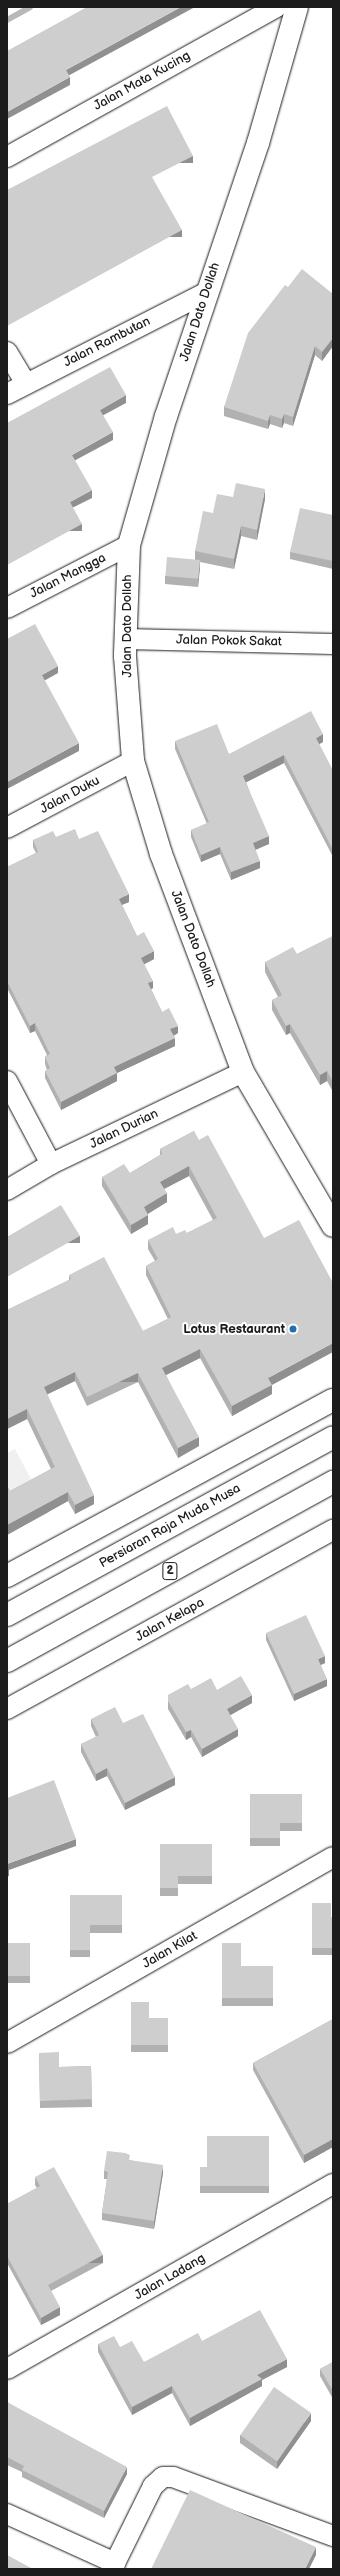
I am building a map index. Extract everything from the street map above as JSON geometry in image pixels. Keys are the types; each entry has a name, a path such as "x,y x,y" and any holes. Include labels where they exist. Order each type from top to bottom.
{"main road":[{"name":"Jalan Dato Dollah","path":"297,7 258,143 206,292 166,416 129,545 124,639 133,762 161,854 243,1072 333,1226"},
{"path":"7,1576 333,1400"},
{"name":"Persiaran Raja Muda Musa","path":"7,1615 333,1437"},
{"name":"2","path":"7,1660 333,1482"}],"street":[{"name":"Jalan Mata Kucing","path":"7,157 277,7"},
{"name":"Jalan Rambutan","path":"7,394 206,292"},
{"path":"7,352 26,384"},
{"name":"Jalan Mangga","path":"7,608 129,545"},
{"name":"Jalan Pokok Sakat","path":"124,639 333,644"},
{"name":"Jalan Duku","path":"7,828 133,762"},
{"name":"Jalan Durian","path":"7,1190 51,1164 243,1072"},
{"path":"7,1081 51,1164"},
{"name":"Jalan Kelapa","path":"7,1709 333,1530"},
{"name":"Jalan Kilat","path":"7,2043 333,1857"},
{"name":"Jalan Ladang","path":"7,2369 333,2184"},
{"path":"7,2514 113,2566 153,2486 163,2478 173,2477 333,2536"}],"shaded area":[{"path":"15,1449 49,1513 7,1534 7,1453"}],"building":[{"path":"87,7 181,7 66,70 70,77 7,112 7,51"},
{"path":"167,106 193,156 152,177 182,230 7,326 7,190"},
{"path":"302,269 333,294 333,338 322,352 315,346 293,417 284,414 282,419 270,415 268,421 224,407 248,333 285,285 288,287"},
{"path":"110,367 126,395 100,410 113,432 72,455 92,490 70,502 82,524 7,565 7,423"},
{"path":"236,483 265,489 257,530 241,526 234,559 195,551 203,511 213,513 217,494 233,497"},
{"path":"300,508 333,515 333,561 290,552"},
{"path":"167,557 200,560 198,579 165,576"},
{"path":"35,624 58,666 42,675 79,743 7,782 7,639"},
{"path":"311,711 323,734 316,738 333,771 333,847 332,848 284,755 243,776 269,836 253,843 260,861 231,872 220,847 201,855 191,830 209,822 175,741 217,724 229,754"},
{"path":"75,829 79,839 98,831 129,894 119,899 137,936 144,932 154,951 141,958 153,981 148,983 162,1012 169,1008 178,1026 170,1029 175,1038 114,1067 117,1073 61,1102 45,1071 50,1068 45,1057 50,1054 35,1023 30,1026 7,981 7,867 38,852 33,840 53,831 56,837"},
{"path":"333,936 333,1082 327,1071 320,1075 290,1024 286,1026 272,1000 282,995 265,962 293,947 297,954"},
{"path":"194,1131 199,1140 208,1135 264,1238 299,1220 333,1283 333,1343 268,1378 272,1385 232,1406 200,1349 162,1368 199,1437 178,1448 138,1373 87,1397 75,1372 44,1387 94,1495 75,1505 68,1492 7,1525 7,1486 10,1491 55,1467 27,1409 7,1419 7,1310 71,1279 69,1275 104,1257 143,1331 171,1317 146,1266 158,1259 148,1240 173,1227 176,1234 185,1230 187,1233 217,1218 189,1166 160,1182 167,1193 144,1207 148,1215 131,1225 102,1177 124,1164 130,1173 162,1154 160,1149"},
{"path":"61,1205 80,1236 7,1277 7,1237"},
{"path":"306,1615 325,1656 318,1659 327,1679 294,1694 266,1633"},
{"path":"241,1676 252,1695 227,1709 238,1729 202,1749 191,1730 186,1732 168,1701 168,1695 188,1684 191,1689 211,1678 217,1690"},
{"path":"115,1707 123,1723 143,1714 175,1777 125,1803 107,1768 96,1774 81,1744 99,1735 91,1719"},
{"path":"54,1780 76,1839 7,1864 7,1798"},
{"path":"250,1794 302,1794 302,1823 280,1823 280,1838 250,1838"},
{"path":"160,1844 212,1844 212,1876 178,1876 178,1888 160,1888"},
{"path":"70,1895 122,1895 122,1925 90,1925 90,1950 70,1950"},
{"path":"312,1903 331,1903 331,1917 333,1917 333,1948 312,1948"},
{"path":"7,1943 30,1943 30,1976 7,1976"},
{"path":"222,1943 241,1943 241,1966 273,1966 273,1998 222,1998"},
{"path":"131,2002 149,2002 149,2018 168,2018 168,2045 131,2045"},
{"path":"333,2019 333,2139 304,2155 253,2063"},
{"path":"59,2052 59,2067 91,2066 92,2099 40,2101 39,2053"},
{"path":"207,2136 269,2136 269,2186 200,2186 200,2167 207,2167"},
{"path":"107,2151 130,2155 129,2160 163,2165 154,2221 102,2213 108,2172 104,2171"},
{"path":"54,2167 103,2255 48,2285 60,2307 41,2318 7,2256 7,2204 40,2186 35,2177"},
{"path":"260,2310 287,2359 257,2375 262,2379 190,2418 172,2386 132,2407 98,2344 114,2336 120,2347 132,2341 144,2362 198,2333 202,2341"},
{"path":"333,2362 333,2391 320,2369"},
{"path":"274,2387 311,2413 277,2461 240,2435"},
{"path":"7,2402 127,2467 104,2511 22,2470 24,2466 7,2457"},
{"path":"190,2490 316,2547 305,2569 151,2569"},
{"path":"7,2555 33,2569 7,2569"}],"waterway":[{"path":"7,20 30,7"}],"place":[{"name":"Lotus Restaurant","path":"293,1329"}]}
